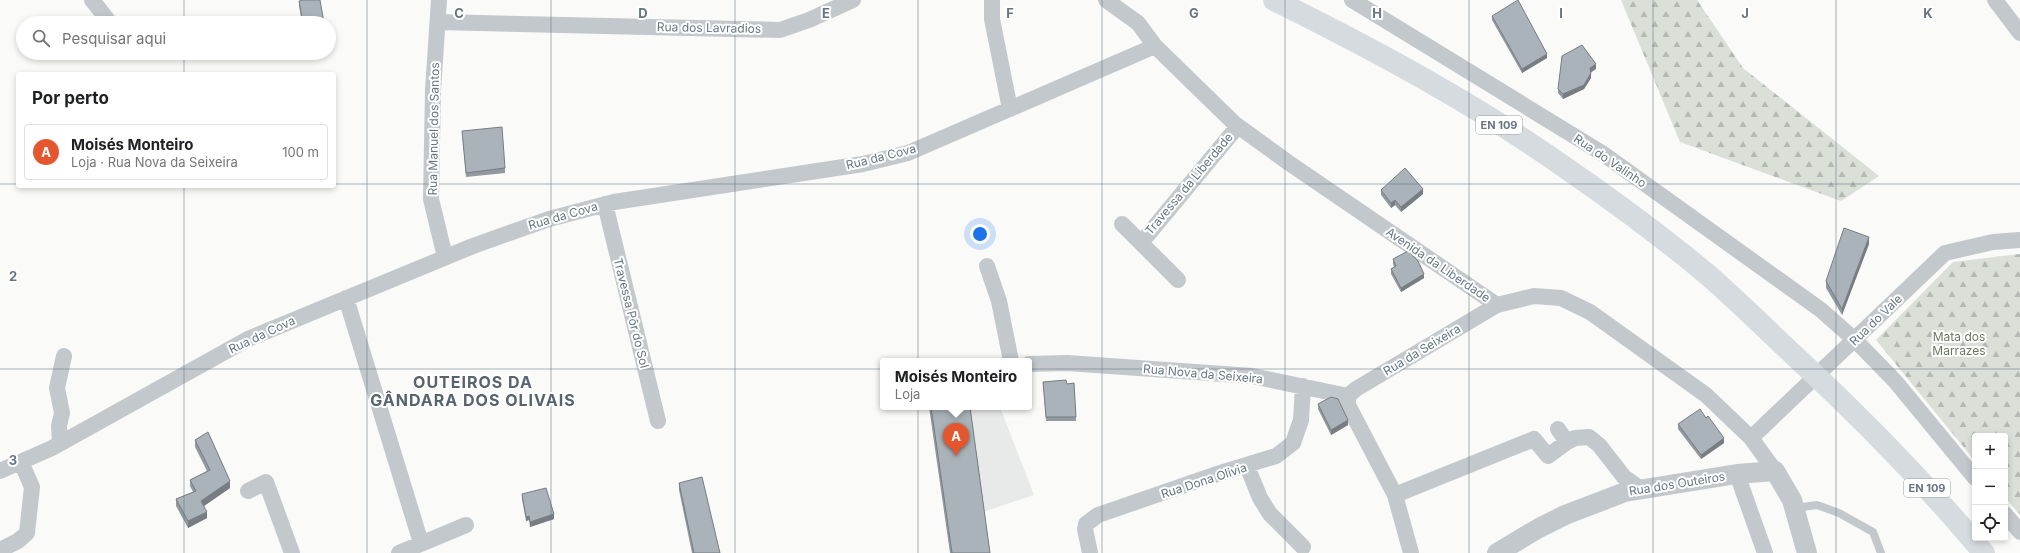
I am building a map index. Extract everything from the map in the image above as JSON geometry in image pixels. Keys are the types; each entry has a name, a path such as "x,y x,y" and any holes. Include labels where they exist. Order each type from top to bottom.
{"main road":[{"name":"EN 109","path":"1274,0 1352,39 1437,87 1572,172 1708,275 1833,391 1905,463 1984,553"}],"street":[{"path":"92,0 105,16"},
{"name":"Rua Manuel dos Santos","path":"440,0 433,90 431,200 445,257"},
{"name":"Rua dos Lavradios","path":"438,22 780,30 809,20 850,0"},
{"path":"992,0 992,19 1010,109"},
{"name":"Avenida da Liberdade","path":"1106,0 1138,23 1155,46 1238,126 1289,163 1498,305 1534,296 1544,296 1561,298 1582,307 1717,404 1751,438 1775,471 1794,508 1807,553"},
{"name":"Rua do Valinho","path":"1352,0 1602,153 1821,310 1856,340 1895,382 1972,474"},
{"path":"1995,0 2020,33"},
{"name":"Rua da Cova","path":"0,471 60,443 248,339 473,246 549,219 605,204 870,162 908,153 1155,46"},
{"name":"Travessa da Liberdade","path":"1141,243 1238,126"},
{"name":"Travessa Pôr do Sol","path":"605,204 658,421"},
{"name":"Travessa da Liberdade","path":"1122,224 1178,280"},
{"name":"Rua do Vale","path":"1751,438 1856,340 1945,253 1993,242 2020,240"},
{"path":"987,266 999,301 1010,358"},
{"path":"346,298 421,543"},
{"name":"Rua da Seixeira","path":"1348,396 1356,389 1498,305"},
{"path":"60,443 59,430 62,413 57,388 64,356"},
{"name":"Rua Nova da Seixeira","path":"1032,364 1067,364 1252,376 1348,396"},
{"name":"Rua Dona Olivia","path":"1090,553 1085,529 1086,524 1098,515 1214,475 1276,456 1293,443 1301,420 1303,386"},
{"path":"1348,396 1348,405 1395,494 1411,553"},
{"path":"1558,428 1567,442"},
{"path":"1395,494 1534,439 1548,456 1575,438 1589,437 1599,445 1624,477 1641,488"},
{"path":"0,550 18,541 26,533 32,487 21,462"},
{"path":"1247,466 1260,498 1270,514 1303,547"},
{"name":"Rua dos Outeiros","path":"1497,553 1533,531 1565,515 1624,492 1641,488 1737,474 1775,471"},
{"path":"1737,474 1765,553"},
{"path":"248,491 266,482 292,553"},
{"path":"2008,518 2020,532"},
{"path":"399,553 466,525"}],"lane":[{"path":"1794,508 1817,505 1839,513 1873,532 1881,553"}],"shaded area":[{"path":"968,410 1001,410 1034,495 983,512"}],"green space":[{"path":"1621,0 1697,0 1743,68 1879,176 1841,201 1680,142"},
{"name":"Mata dos Marrazes","path":"2020,254 2020,515 2008,501 2008,433 1972,433 1972,457 1876,340 1953,262"}],"building":[{"path":"320,0 323,16 302,16 299,1"},
{"path":"1518,0 1547,54 1522,69 1492,16"},
{"path":"1582,45 1596,64 1590,68 1591,73 1584,85 1563,94 1558,89 1562,56"},
{"path":"502,127 505,168 466,173 462,131"},
{"path":"1405,168 1423,189 1401,207 1395,200 1391,203 1381,190"},
{"path":"1844,228 1869,237 1842,309 1826,281"},
{"path":"1408,251 1418,261 1424,274 1401,288 1391,269 1396,266 1393,259"},
{"path":"1066,380 1067,384 1074,383 1076,417 1046,417 1043,382"},
{"path":"1331,397 1338,399 1348,420 1331,430 1318,404"},
{"path":"1700,409 1706,418 1708,416 1724,438 1701,455 1678,424"},
{"path":"931,410 970,410 990,553 952,553"},
{"path":"208,432 230,481 201,501 207,512 188,521 176,499 196,491 190,480 210,470 195,440"},
{"path":"702,477 720,553 694,553 679,483"},
{"path":"546,488 554,514 530,522 529,516 526,517 522,494"}],"place":[{"name":"Moisés Monteiro","path":"956,456"}],"district":[{"name":"OUTEIROS DA GÂNDARA DOS OLIVAIS","path":"473,391"}]}
